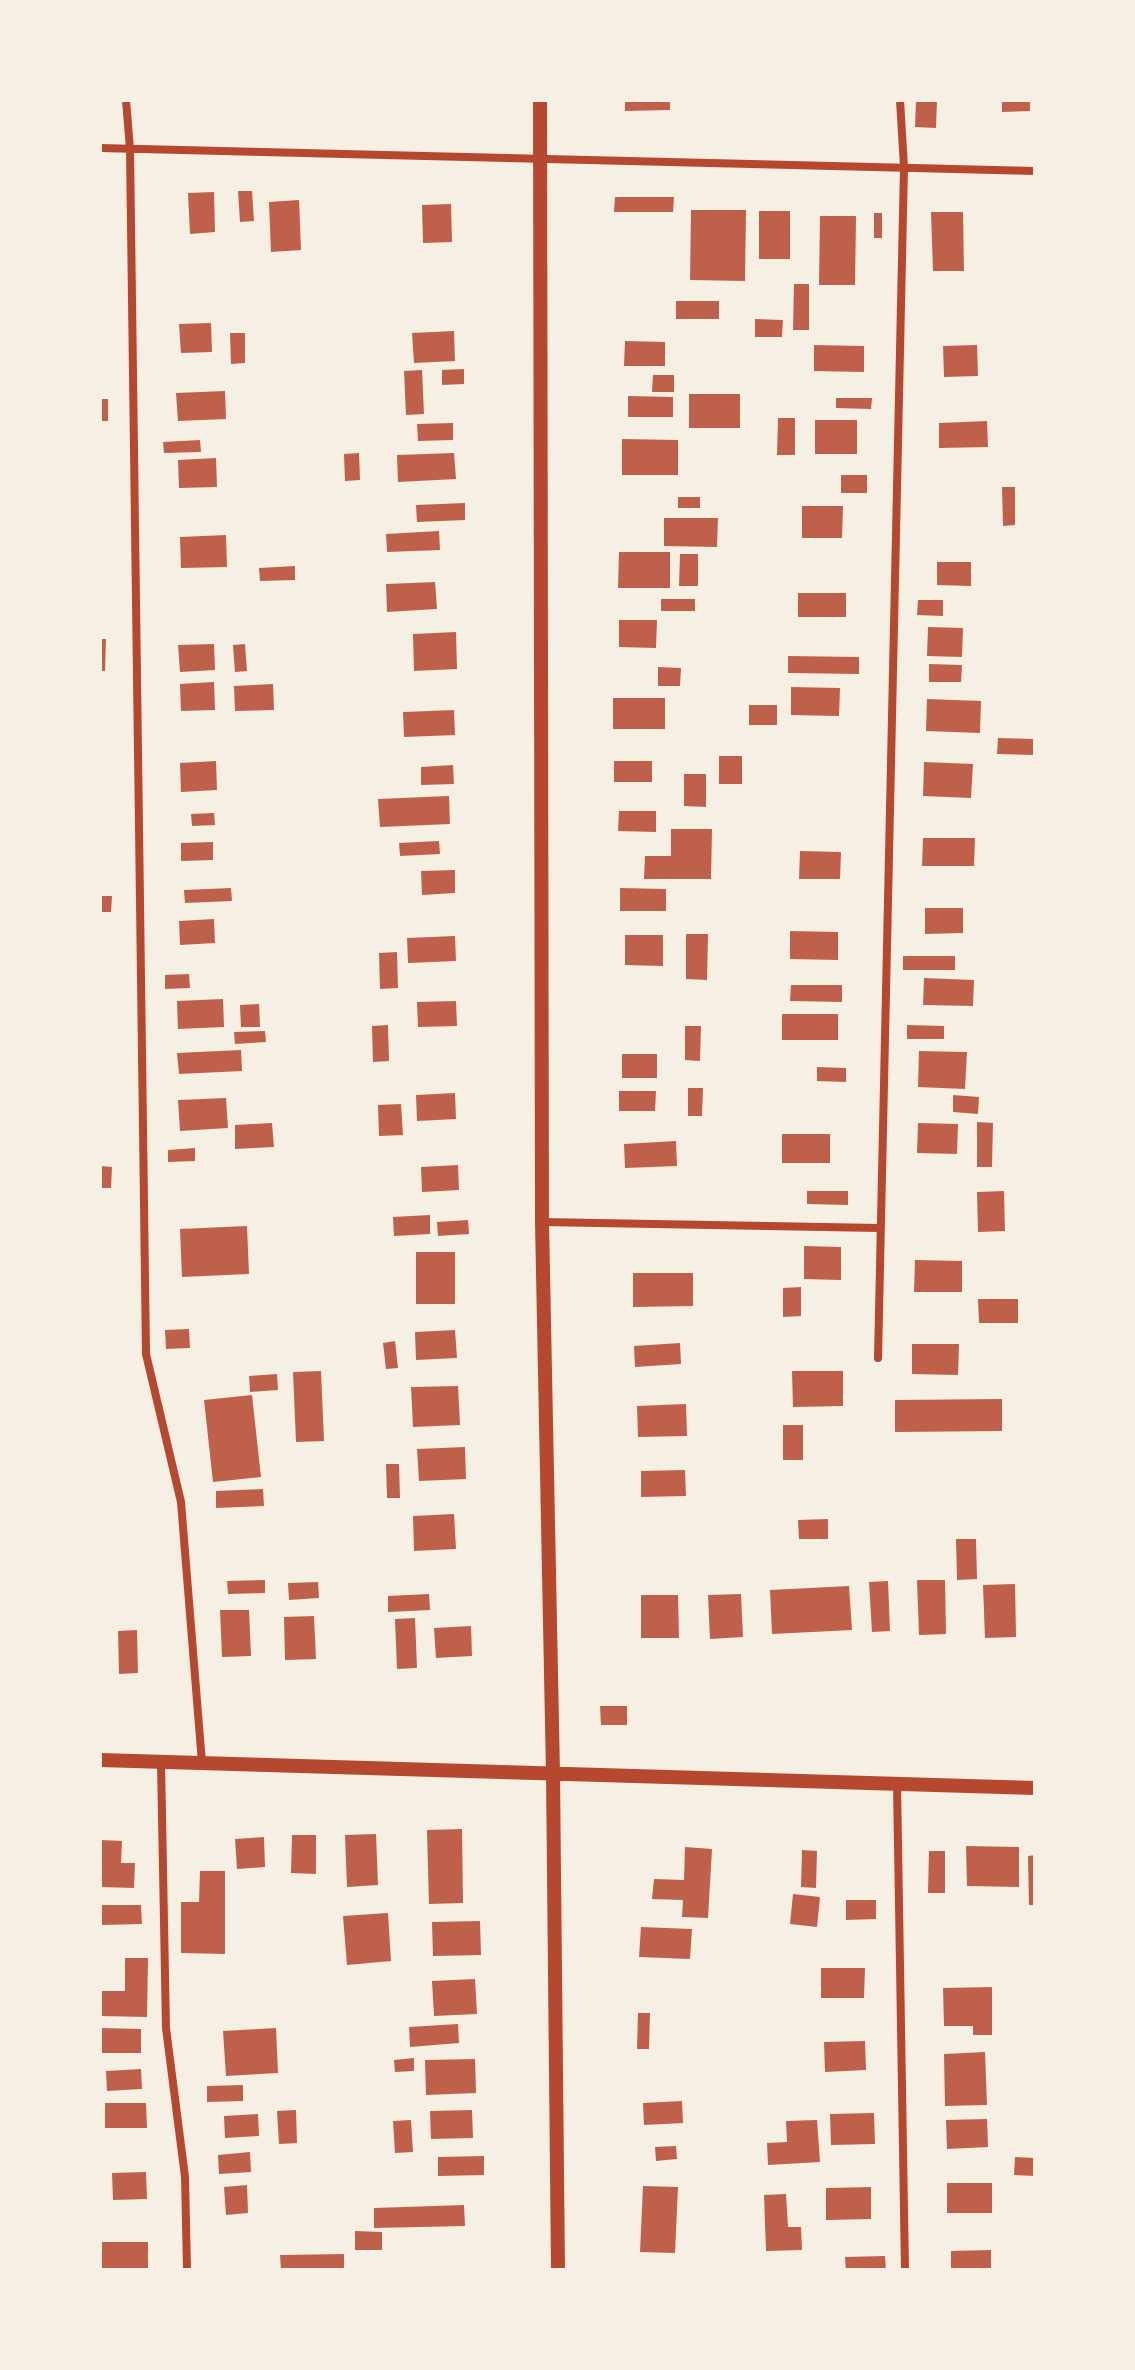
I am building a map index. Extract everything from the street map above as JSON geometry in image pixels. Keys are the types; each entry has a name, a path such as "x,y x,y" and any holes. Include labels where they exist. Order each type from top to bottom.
{"street":[{"path":"126,100 130,149 146,1354 181,1502 202,1763"},
{"path":"540,100 542,1222 553,1773 558,2270"},
{"path":"878,1358 904,167 900,100"},
{"path":"100,148 1035,171"},
{"path":"542,1222 880,1228"},
{"path":"100,1760 1035,1788"},
{"path":"161,1762 166,2028 185,2177 187,2270"},
{"path":"897,1782 905,2270"}],"building":[{"path":"625,100 670,100 670,110 625,111"},
{"path":"916,100 937,100 936,128 915,127"},
{"path":"1002,100 1030,100 1030,111 1002,112"},
{"path":"238,191 252,191 254,221 240,222"},
{"path":"214,192 215,232 190,234 188,193"},
{"path":"615,197 674,197 673,212 614,212"},
{"path":"299,200 301,250 271,252 269,202"},
{"path":"451,204 452,242 423,243 422,205"},
{"path":"691,210 746,210 745,281 690,280"},
{"path":"759,211 790,211 790,259 759,259"},
{"path":"931,212 963,212 964,271 933,271"},
{"path":"874,213 882,213 882,238 874,238"},
{"path":"820,216 856,216 855,285 819,285"},
{"path":"794,284 809,284 809,330 793,330"},
{"path":"676,301 719,301 719,319 676,319"},
{"path":"755,319 783,320 782,337 755,337"},
{"path":"211,323 212,352 181,353 179,324"},
{"path":"454,331 455,361 414,363 412,333"},
{"path":"230,333 245,333 245,363 231,364"},
{"path":"625,341 665,342 665,366 624,366"},
{"path":"814,345 864,346 864,372 814,371"},
{"path":"977,345 978,376 944,377 943,346"},
{"path":"464,369 464,384 442,385 442,370"},
{"path":"422,370 424,414 406,415 404,371"},
{"path":"653,375 674,375 674,392 652,392"},
{"path":"225,391 226,419 178,421 176,393"},
{"path":"689,394 740,394 740,428 689,428"},
{"path":"628,396 673,397 673,417 628,417"},
{"path":"836,398 872,398 871,409 836,408"},
{"path":"100,399 108,399 108,421 100,421"},
{"path":"778,418 795,418 795,455 777,455"},
{"path":"815,420 857,420 857,454 815,454"},
{"path":"987,421 988,447 939,448 939,423"},
{"path":"453,423 453,440 418,441 417,424"},
{"path":"622,439 678,440 678,475 622,475"},
{"path":"200,440 201,452 164,453 163,442"},
{"path":"359,453 360,480 345,481 344,454"},
{"path":"454,453 456,479 398,482 397,455"},
{"path":"216,458 217,487 179,488 178,460"},
{"path":"841,475 867,475 867,493 841,493"},
{"path":"1002,487 1015,487 1015,525 1003,526"},
{"path":"678,497 700,497 700,508 678,508"},
{"path":"465,503 465,520 417,522 416,505"},
{"path":"802,506 843,506 842,538 802,538"},
{"path":"664,518 718,518 717,547 664,546"},
{"path":"439,531 440,550 387,552 386,534"},
{"path":"226,535 227,567 181,568 180,537"},
{"path":"619,552 670,552 670,588 618,588"},
{"path":"680,554 698,554 698,586 679,586"},
{"path":"937,562 971,562 971,586 937,585"},
{"path":"295,566 295,580 260,581 259,568"},
{"path":"435,582 437,609 387,612 386,584"},
{"path":"798,593 846,593 846,617 798,617"},
{"path":"661,599 695,599 695,611 661,611"},
{"path":"918,600 943,600 943,616 917,615"},
{"path":"619,620 657,620 656,648 619,647"},
{"path":"928,627 963,628 962,657 927,656"},
{"path":"456,632 457,669 414,671 413,634"},
{"path":"100,639 106,639 105,671 100,671"},
{"path":"214,644 215,670 180,672 178,645"},
{"path":"245,644 247,671 235,672 233,645"},
{"path":"788,656 859,657 859,674 788,673"},
{"path":"929,664 962,665 961,682 929,682"},
{"path":"658,667 681,668 680,686 658,686"},
{"path":"214,682 215,710 181,711 180,684"},
{"path":"273,684 274,710 235,711 234,686"},
{"path":"791,687 840,688 839,716 791,715"},
{"path":"613,698 665,698 665,729 613,729"},
{"path":"927,699 981,701 980,733 926,731"},
{"path":"749,705 777,705 777,725 749,725"},
{"path":"454,710 455,735 404,737 403,712"},
{"path":"998,738 1035,739 1035,755 997,754"},
{"path":"719,756 742,756 742,784 719,784"},
{"path":"216,761 217,790 181,792 180,763"},
{"path":"614,761 652,761 652,782 614,782"},
{"path":"924,762 973,764 971,798 923,796"},
{"path":"453,765 454,784 421,785 421,767"},
{"path":"684,774 706,774 706,807 684,806"},
{"path":"449,796 450,824 380,827 378,799"},
{"path":"619,811 656,811 656,832 618,831"},
{"path":"214,813 215,825 192,826 191,814"},
{"path":"671,829 712,829 711,879 644,879 645,856 671,856"},
{"path":"923,838 975,838 974,866 922,866"},
{"path":"439,841 440,854 400,856 399,843"},
{"path":"213,842 213,860 181,861 181,843"},
{"path":"800,851 841,852 840,879 799,879"},
{"path":"455,870 455,893 422,895 421,871"},
{"path":"231,888 232,901 185,903 184,890"},
{"path":"620,888 666,889 666,911 620,911"},
{"path":"100,896 112,896 111,912 100,912"},
{"path":"925,908 963,908 963,933 925,934"},
{"path":"214,919 215,943 180,945 179,921"},
{"path":"790,931 838,932 838,960 790,959"},
{"path":"686,934 708,934 707,980 686,979"},
{"path":"625,935 663,935 663,966 625,965"},
{"path":"455,936 456,961 408,963 407,938"},
{"path":"397,952 398,988 380,989 379,953"},
{"path":"903,956 955,956 955,970 903,970"},
{"path":"189,974 190,988 165,989 165,975"},
{"path":"924,978 974,980 973,1006 923,1005"},
{"path":"791,985 842,985 842,1002 790,1001"},
{"path":"223,999 224,1027 178,1029 177,1001"},
{"path":"456,1001 457,1026 418,1027 417,1002"},
{"path":"259,1004 260,1027 241,1027 240,1005"},
{"path":"782,1014 838,1014 838,1040 782,1040"},
{"path":"388,1025 389,1061 373,1062 372,1026"},
{"path":"907,1025 944,1026 944,1039 907,1039"},
{"path":"685,1026 701,1026 700,1061 685,1060"},
{"path":"265,1031 266,1042 235,1044 234,1032"},
{"path":"241,1050 242,1071 179,1074 177,1053"},
{"path":"919,1051 967,1052 965,1089 918,1087"},
{"path":"622,1054 657,1054 657,1078 622,1078"},
{"path":"817,1067 846,1068 846,1082 817,1081"},
{"path":"688,1088 703,1088 702,1116 688,1116"},
{"path":"619,1091 656,1091 655,1111 619,1111"},
{"path":"455,1093 456,1119 417,1121 416,1095"},
{"path":"953,1095 979,1097 978,1114 953,1112"},
{"path":"226,1098 228,1128 180,1131 178,1100"},
{"path":"401,1104 403,1135 379,1136 378,1105"},
{"path":"977,1122 993,1123 992,1167 977,1167"},
{"path":"272,1123 274,1147 235,1149 235,1125"},
{"path":"918,1123 958,1124 957,1154 917,1153"},
{"path":"782,1134 830,1134 830,1163 782,1163"},
{"path":"676,1141 677,1166 625,1168 624,1144"},
{"path":"195,1148 195,1161 168,1162 168,1150"},
{"path":"458,1165 459,1190 422,1192 421,1167"},
{"path":"100,1166 112,1167 111,1188 100,1188"},
{"path":"807,1191 848,1191 848,1205 807,1204"},
{"path":"1004,1191 1005,1231 978,1232 977,1192"},
{"path":"430,1215 430,1234 394,1236 393,1217"},
{"path":"468,1220 469,1234 438,1236 437,1222"},
{"path":"247,1226 249,1274 182,1277 180,1229"},
{"path":"804,1246 841,1247 841,1280 804,1279"},
{"path":"416,1252 455,1252 455,1304 416,1304"},
{"path":"915,1260 962,1261 962,1292 914,1292"},
{"path":"633,1273 693,1273 693,1306 633,1307"},
{"path":"801,1287 801,1316 783,1317 783,1288"},
{"path":"978,1299 1018,1299 1018,1323 979,1323"},
{"path":"189,1329 190,1348 166,1349 165,1330"},
{"path":"455,1330 457,1358 416,1360 415,1332"},
{"path":"395,1341 398,1368 386,1369 383,1343"},
{"path":"680,1343 681,1364 635,1367 634,1346"},
{"path":"912,1344 959,1344 958,1375 912,1374"},
{"path":"321,1371 324,1441 296,1442 293,1372"},
{"path":"792,1371 843,1371 843,1406 793,1407"},
{"path":"277,1374 278,1390 250,1392 249,1376"},
{"path":"458,1386 460,1425 413,1427 411,1387"},
{"path":"252,1395 261,1477 213,1482 204,1400"},
{"path":"1002,1399 1002,1431 895,1432 895,1400"},
{"path":"686,1404 687,1436 638,1437 637,1406"},
{"path":"783,1425 803,1425 803,1460 783,1460"},
{"path":"465,1447 466,1479 419,1481 417,1449"},
{"path":"386,1464 399,1464 400,1498 387,1498"},
{"path":"685,1470 686,1496 641,1497 641,1471"},
{"path":"263,1489 264,1506 216,1508 216,1491"},
{"path":"454,1514 456,1549 414,1551 413,1516"},
{"path":"828,1519 828,1539 799,1539 798,1520"},
{"path":"956,1539 976,1539 977,1579 957,1580"},
{"path":"265,1580 265,1593 228,1594 227,1581"},
{"path":"917,1580 945,1580 946,1634 919,1635"},
{"path":"888,1581 890,1631 872,1632 869,1582"},
{"path":"318,1582 319,1598 289,1600 288,1583"},
{"path":"1015,1584 1016,1637 985,1638 983,1585"},
{"path":"849,1586 852,1630 772,1634 770,1590"},
{"path":"429,1594 430,1610 388,1612 388,1596"},
{"path":"741,1594 743,1637 710,1639 708,1595"},
{"path":"641,1595 678,1595 679,1638 641,1638"},
{"path":"220,1610 249,1610 251,1656 222,1657"},
{"path":"314,1616 316,1659 285,1660 284,1617"},
{"path":"415,1618 417,1668 397,1669 395,1619"},
{"path":"471,1626 472,1656 436,1658 434,1628"},
{"path":"137,1630 138,1673 119,1674 118,1631"},
{"path":"600,1706 627,1706 627,1725 601,1725"},
{"path":"462,1829 463,1903 429,1904 427,1830"},
{"path":"376,1834 378,1885 347,1887 345,1835"},
{"path":"292,1835 316,1835 316,1874 291,1873"},
{"path":"264,1837 265,1867 237,1869 235,1839"},
{"path":"100,1840 122,1841 121,1863 135,1863 134,1888 100,1887"},
{"path":"966,1846 1019,1847 1019,1887 967,1886"},
{"path":"685,1847 712,1849 708,1918 682,1917 683,1900 652,1899 654,1879 684,1880"},
{"path":"802,1850 817,1851 816,1888 801,1887"},
{"path":"929,1851 945,1851 945,1893 928,1893"},
{"path":"1035,1855 1035,1905 1029,1905 1028,1856"},
{"path":"200,1871 225,1871 225,1954 181,1953 181,1902 199,1902"},
{"path":"793,1894 820,1897 817,1927 790,1924"},
{"path":"846,1900 876,1900 876,1919 846,1920"},
{"path":"102,1905 141,1905 142,1924 102,1925"},
{"path":"388,1913 391,1961 347,1965 343,1916"},
{"path":"480,1921 481,1955 433,1956 432,1922"},
{"path":"641,1927 692,1929 690,1959 639,1957"},
{"path":"125,1958 148,1958 147,2017 100,2016 100,1991 125,1991"},
{"path":"821,1968 865,1968 864,1998 821,1998"},
{"path":"475,1979 477,2014 434,2016 432,1981"},
{"path":"992,1987 992,2035 973,2035 973,2026 944,2026 943,1988"},
{"path":"638,2013 650,2013 649,2049 637,2049"},
{"path":"458,2024 459,2043 410,2047 409,2027"},
{"path":"100,2028 141,2029 141,2053 100,2053"},
{"path":"276,2028 278,2073 226,2076 223,2031"},
{"path":"865,2041 866,2070 825,2072 824,2042"},
{"path":"985,2052 987,2105 945,2106 944,2054"},
{"path":"414,2058 414,2071 395,2072 394,2060"},
{"path":"475,2059 476,2093 426,2095 425,2060"},
{"path":"141,2069 142,2089 107,2091 106,2071"},
{"path":"243,2085 243,2101 207,2102 207,2086"},
{"path":"682,2101 683,2123 644,2125 643,2103"},
{"path":"105,2103 146,2103 147,2128 105,2128"},
{"path":"296,2110 297,2143 279,2144 277,2111"},
{"path":"472,2110 473,2138 431,2139 430,2111"},
{"path":"874,2113 875,2144 831,2145 830,2114"},
{"path":"258,2114 259,2136 225,2138 224,2116"},
{"path":"987,2119 988,2147 947,2149 946,2120"},
{"path":"411,2120 413,2152 395,2153 393,2121"},
{"path":"817,2120 820,2162 768,2165 767,2143 787,2142 786,2121"},
{"path":"676,2146 677,2159 656,2161 655,2147"},
{"path":"250,2152 251,2172 219,2174 218,2155"},
{"path":"484,2156 484,2175 438,2176 438,2157"},
{"path":"1015,2157 1035,2158 1035,2176 1014,2175"},
{"path":"146,2172 147,2199 113,2200 112,2173"},
{"path":"947,2183 992,2183 992,2213 947,2213"},
{"path":"247,2185 248,2213 226,2215 224,2187"},
{"path":"643,2186 678,2187 675,2253 640,2252"},
{"path":"871,2187 871,2219 826,2220 826,2188"},
{"path":"786,2194 788,2227 801,2227 802,2250 766,2251 764,2195"},
{"path":"464,2205 465,2226 374,2228 374,2208"},
{"path":"355,2231 382,2232 382,2250 355,2250"},
{"path":"100,2242 148,2242 148,2270 100,2270"},
{"path":"991,2250 991,2270 951,2270 951,2251"},
{"path":"344,2254 344,2270 281,2270 280,2255"},
{"path":"885,2256 886,2270 846,2270 845,2257"}]}
